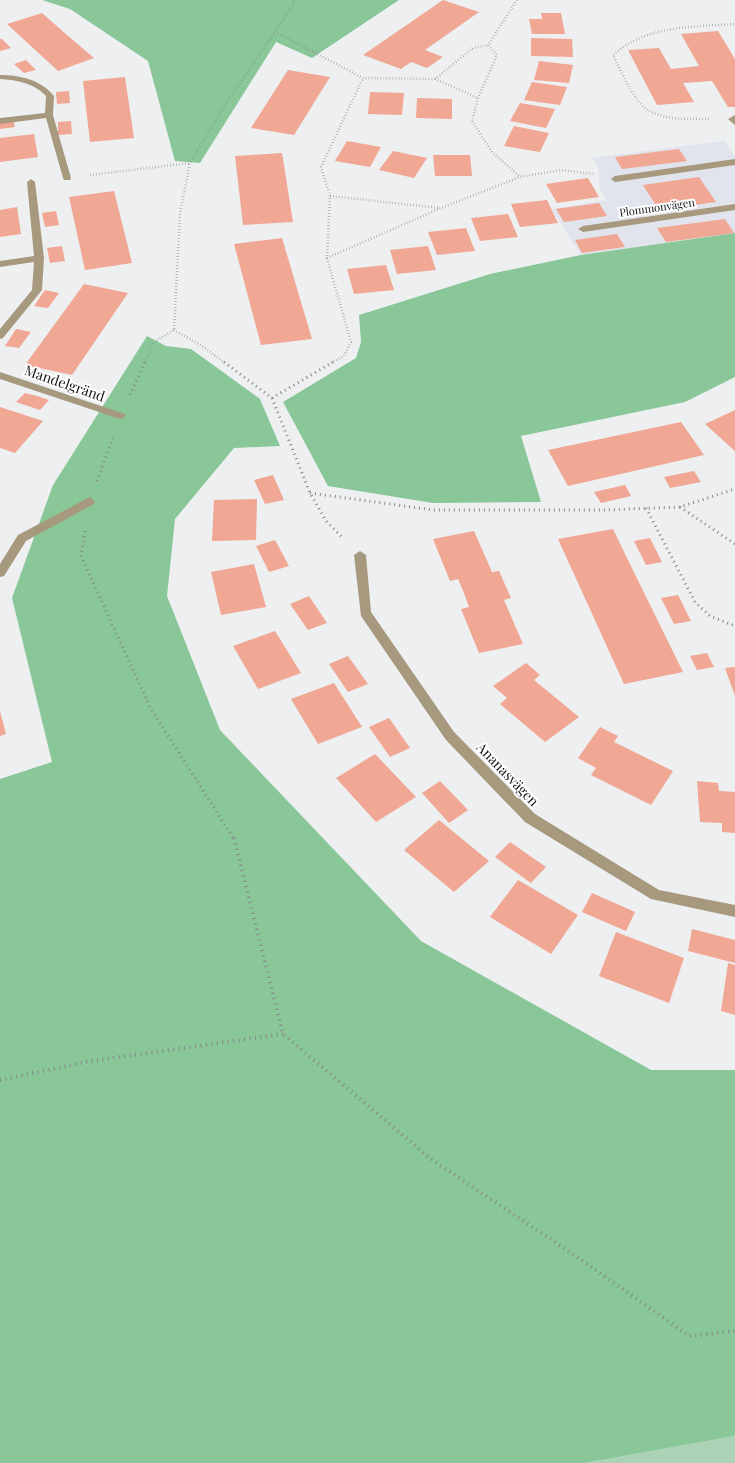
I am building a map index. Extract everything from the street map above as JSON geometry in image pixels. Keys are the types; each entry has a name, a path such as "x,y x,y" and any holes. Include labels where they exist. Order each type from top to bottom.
{"street":[{"path":"1,76 30,82 43,88 50,96 49,115 67,178"},
{"path":"0,121 49,115"},
{"path":"615,179 735,162"},
{"path":"0,336 37,290 39,258 31,182"},
{"name":"Plommonvägen","path":"583,229 735,207"},
{"path":"0,264 39,258"},
{"name":"Mandelgränd","path":"0,375 121,416"},
{"path":"0,573 22,538 90,501"},
{"name":"Ananasvägen","path":"360,555 365,613 450,736 530,818 656,895 735,911"}],"path":[{"path":"174,330 180,213 190,163 222,110 293,5 294,0"},
{"path":"435,79 473,48 488,45 517,0"},
{"path":"734,120 666,118 649,114 634,99 613,55 621,47 650,34 681,28 735,24"},
{"path":"274,32 363,78 435,79 478,98"},
{"path":"488,45 497,55 478,98 472,121 484,145 496,158 520,177"},
{"path":"272,398 344,356 351,342 327,258 330,196 321,167 363,78"},
{"path":"67,178 190,163"},
{"path":"327,258 441,208 520,177 562,170 615,179"},
{"path":"330,196 441,208"},
{"path":"174,330 202,346 272,398 310,493 326,522 360,555"},
{"path":"174,330 154,342 121,416 90,501 81,556 151,709 233,835 283,1034 431,1159 580,1259 690,1336 735,1331"},
{"path":"310,493 433,510 605,510 680,507 735,489"},
{"path":"680,507 735,544"},
{"path":"646,508 695,602 710,616 735,626"},
{"path":"0,1080 91,1062 283,1034"}],"shaded area":[{"path":"724,141 735,157 735,233 581,255 552,209 606,200 600,190 598,168 592,158"}],"green space":[{"path":"42,0 399,0 312,58 276,42 200,163 175,161 148,61 70,9"},
{"path":"735,233 735,377 685,402 521,436 541,502 433,503 328,486 283,402 356,358 361,342 359,315 490,274 581,255"},
{"path":"147,336 166,346 191,349 260,399 280,446 234,448 175,519 167,596 220,730 421,941 651,1070 735,1070 735,1436 585,1463 0,1463 0,779 52,762 12,598 53,485"},
{"path":"735,1436 735,1463 585,1463"}],"building":[{"path":"443,0 479,12 425,50 443,57 427,68 411,62 401,69 363,55"},
{"path":"42,13 94,58 58,71 7,24"},
{"path":"541,13 561,13 565,34 532,34 529,19 542,19"},
{"path":"718,31 735,59 735,107 728,107 712,81 683,83 694,102 657,105 628,50 659,48 671,69 699,66 681,34"},
{"path":"531,38 572,39 573,57 531,56"},
{"path":"0,39 2,39 11,48 0,51"},
{"path":"26,60 36,70 24,73 14,64"},
{"path":"539,61 573,65 569,83 534,80"},
{"path":"288,70 330,77 294,135 251,128"},
{"path":"125,77 134,138 90,142 83,81"},
{"path":"532,82 567,87 560,105 524,100"},
{"path":"69,91 70,103 57,104 56,92"},
{"path":"370,92 404,93 402,115 368,114"},
{"path":"417,98 452,99 452,119 416,118"},
{"path":"520,103 555,109 546,128 510,121"},
{"path":"13,120 15,127 0,129 0,122"},
{"path":"71,121 72,134 58,135 58,122"},
{"path":"514,126 549,133 540,152 504,146"},
{"path":"34,134 38,157 0,162 0,138"},
{"path":"347,141 381,147 370,167 335,161"},
{"path":"679,149 687,161 622,169 615,157"},
{"path":"393,151 427,158 414,178 379,170"},
{"path":"282,153 293,222 243,225 235,156"},
{"path":"433,155 470,155 472,176 435,176"},
{"path":"699,177 716,202 659,210 643,185"},
{"path":"588,178 599,197 557,203 546,184"},
{"path":"114,191 132,263 85,270 69,197"},
{"path":"547,200 558,223 520,227 511,204"},
{"path":"599,203 607,216 564,222 556,209"},
{"path":"17,207 21,234 0,237 0,210"},
{"path":"56,211 59,225 45,227 42,213"},
{"path":"508,214 518,237 480,241 471,218"},
{"path":"725,219 734,233 666,242 657,228"},
{"path":"466,228 475,251 437,255 428,232"},
{"path":"617,234 625,247 582,253 575,240"},
{"path":"282,238 312,339 261,345 234,244"},
{"path":"62,246 65,261 50,263 47,248"},
{"path":"428,246 436,270 397,274 390,250"},
{"path":"386,265 394,290 354,294 347,269"},
{"path":"84,284 128,293 72,375 25,365"},
{"path":"45,290 59,293 48,308 34,306"},
{"path":"16,329 31,332 19,348 5,346"},
{"path":"25,393 49,400 40,410 16,402"},
{"path":"0,407 43,421 15,453 0,448"},
{"path":"735,410 735,451 705,424"},
{"path":"681,422 704,455 568,486 548,450"},
{"path":"694,471 701,482 670,488 664,477"},
{"path":"273,475 284,500 265,504 254,480"},
{"path":"625,485 631,496 601,503 594,492"},
{"path":"257,499 256,540 212,541 214,500"},
{"path":"613,529 683,672 624,684 558,539"},
{"path":"474,531 492,572 499,571 511,598 504,600 523,644 479,653 461,609 469,607 464,593 458,579 450,581 433,539"},
{"path":"650,538 662,562 646,565 634,541"},
{"path":"275,540 289,566 269,572 256,546"},
{"path":"254,564 266,607 221,615 211,572"},
{"path":"678,595 691,621 674,624 661,598"},
{"path":"309,596 327,623 308,630 290,604"},
{"path":"275,631 301,673 258,689 233,646"},
{"path":"707,653 714,667 697,670 690,656"},
{"path":"348,656 368,684 348,692 329,664"},
{"path":"526,663 540,675 534,680 579,717 545,742 500,704 507,698 493,686"},
{"path":"735,667 735,696 725,668"},
{"path":"334,683 362,727 318,744 291,699"},
{"path":"0,711 6,734 0,736"},
{"path":"389,718 410,748 390,757 369,727"},
{"path":"600,727 618,736 614,742 673,771 651,805 591,775 596,768 578,758"},
{"path":"375,754 416,797 376,822 336,778"},
{"path":"440,781 468,810 449,823 422,793"},
{"path":"697,781 718,783 719,791 735,792 735,833 722,832 722,823 700,822"},
{"path":"439,820 489,861 454,892 404,850"},
{"path":"510,842 546,867 531,883 495,857"},
{"path":"518,880 578,915 551,954 490,917"},
{"path":"592,893 635,912 626,931 582,912"},
{"path":"692,929 735,940 735,963 688,951"},
{"path":"616,932 684,958 669,1003 599,976"},
{"path":"728,963 735,965 735,1015 721,1011"}]}
